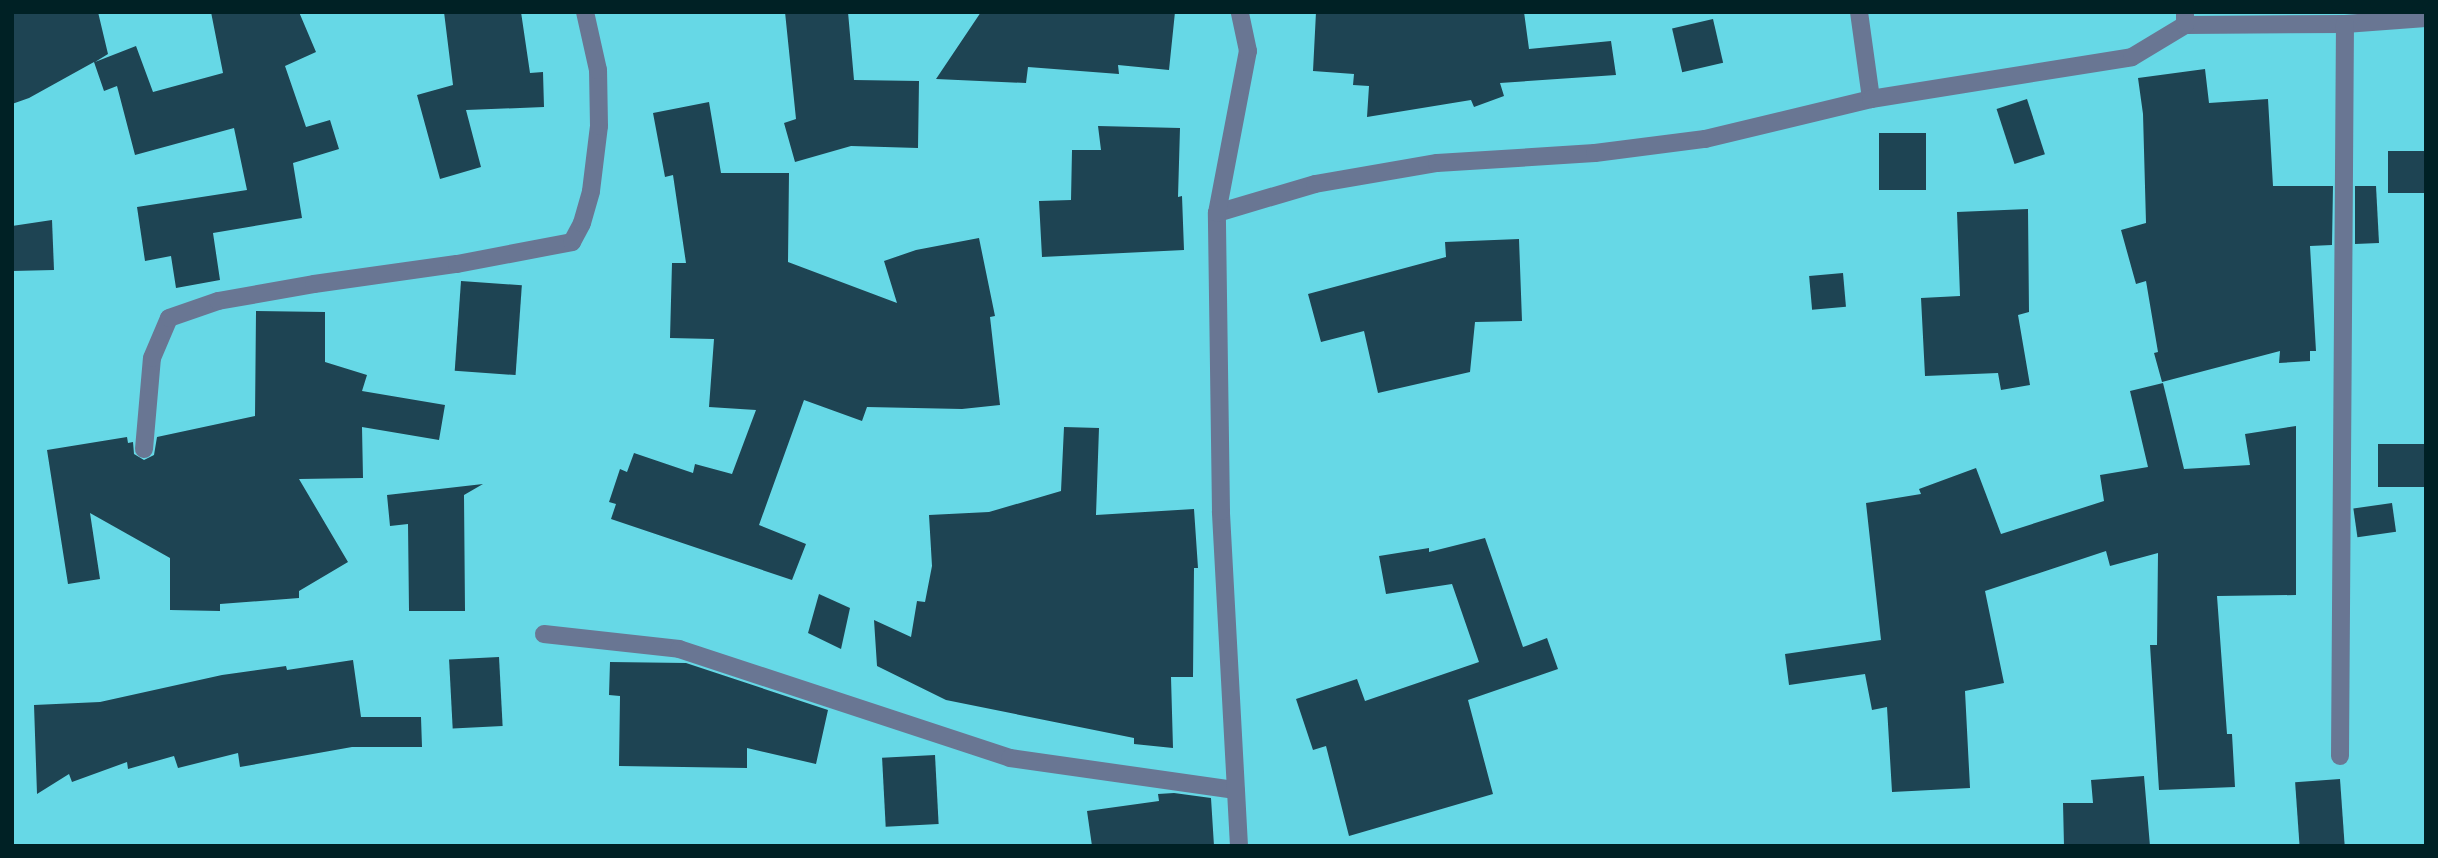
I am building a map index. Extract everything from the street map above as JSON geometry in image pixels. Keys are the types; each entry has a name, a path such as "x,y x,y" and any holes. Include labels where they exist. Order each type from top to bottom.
{"street":[{"path":"144,449 152,358 169,318 218,301 314,284 457,264 572,242 582,223 592,191 599,126 598,70 585,12"},
{"path":"1239,846 1221,511 1217,214 1248,51 1240,12"},
{"path":"1859,12 1871,99"},
{"path":"1217,214 1315,184 1437,163 1595,153 1705,139 1871,99 2133,57 2185,18 2345,24 2426,18"},
{"path":"2340,756 2345,24"},
{"path":"544,634 679,649 1010,758 1236,790"}],"building":[{"path":"12,12 98,12 108,54 95,62 136,46 153,92 223,73 211,12 299,12 316,52 285,66 306,127 330,120 339,149 293,163 302,218 213,233 220,280 176,288 171,256 145,261 137,207 247,190 234,128 135,155 117,86 104,91 94,62 29,98 12,104"},
{"path":"444,12 521,12 530,73 543,72 544,107 466,110 481,167 440,179 417,95 453,85"},
{"path":"785,12 848,12 854,80 919,81 918,148 851,146 795,162 784,123 796,119"},
{"path":"981,12 1175,12 1169,70 1118,65 1119,74 1028,67 1026,83 936,79"},
{"path":"1316,12 1524,12 1529,49 1611,41 1616,75 1500,83 1504,96 1474,107 1471,100 1367,117 1369,86 1353,85 1354,74 1313,71"},
{"path":"1713,19 1723,63 1682,72 1672,28"},
{"path":"2205,69 2209,103 2268,99 2273,186 2333,186 2332,245 2310,246 2316,351 2310,351 2310,361 2279,363 2280,351 2162,382 2154,353 2158,352 2146,281 2136,284 2121,230 2146,223 2143,114 2138,78"},
{"path":"2027,99 2045,154 2014,164 1997,109"},
{"path":"709,102 721,173 789,173 788,262 897,303 884,261 916,250 979,238 995,316 990,317 1000,405 962,409 867,407 862,421 804,400 759,525 806,544 792,580 611,519 616,504 609,502 620,469 627,472 634,453 693,473 695,464 732,474 756,410 709,407 714,339 670,338 672,263 686,263 673,175 665,177 653,113"},
{"path":"1098,126 1180,128 1178,197 1182,196 1184,250 1042,257 1039,201 1071,200 1072,150 1101,150"},
{"path":"1879,133 1926,133 1926,190 1879,190"},
{"path":"2388,151 2426,151 2426,193 2388,193"},
{"path":"2355,186 2376,186 2379,243 2355,244"},
{"path":"2028,209 2029,312 2018,315 2030,385 2001,390 1998,373 1925,376 1921,298 1960,296 1957,212"},
{"path":"52,220 54,270 12,271 12,226"},
{"path":"1519,239 1522,321 1475,322 1470,372 1378,393 1364,331 1321,342 1308,294 1446,257 1445,242"},
{"path":"1843,273 1846,307 1812,310 1809,276"},
{"path":"461,281 522,285 516,375 455,371"},
{"path":"256,311 325,312 325,362 367,375 362,391 445,405 439,440 362,427 363,478 299,479 348,562 299,591 299,598 220,604 220,611 170,610 170,558 90,513 100,579 68,584 47,450 127,437 128,443 133,442 134,454 144,460 154,455 157,437 255,416"},
{"path":"2163,383 2184,469 2250,465 2245,434 2296,426 2296,595 2217,596 2227,734 2232,734 2235,787 2159,790 2150,645 2157,645 2158,553 2110,566 2106,551 1985,591 2004,683 1965,691 1970,788 1892,792 1887,707 1872,710 1865,674 1789,685 1785,654 1881,640 1866,503 1921,494 1919,489 1976,468 2001,534 2104,501 2100,475 2148,467 2130,391"},
{"path":"1064,427 1099,428 1096,515 1194,509 1198,568 1194,568 1193,677 1171,677 1173,748 1134,744 1134,738 946,700 877,666 874,620 911,637 917,601 925,602 932,566 929,515 989,512 1061,491"},
{"path":"2378,444 2426,444 2426,487 2378,487"},
{"path":"483,484 464,495 465,611 409,611 408,524 390,526 387,495"},
{"path":"2392,503 2396,532 2357,537 2353,508"},
{"path":"1485,538 1523,647 1547,638 1558,669 1468,700 1493,794 1349,836 1326,746 1313,750 1296,699 1357,679 1365,701 1479,662 1452,584 1386,594 1379,556 1429,548 1429,552"},
{"path":"819,594 850,608 841,649 808,633"},
{"path":"499,657 503,726 453,729 449,660"},
{"path":"353,660 361,717 421,717 422,747 352,747 240,767 238,753 178,768 174,756 128,769 127,762 72,782 69,774 37,794 34,705 100,702 222,675 286,666 287,670"},
{"path":"610,662 686,663 828,710 816,764 747,748 747,768 619,766 620,696 609,695"},
{"path":"935,755 939,824 886,827 882,758"},
{"path":"2144,776 2150,846 2064,846 2063,803 2093,803 2091,780"},
{"path":"2340,779 2345,846 2300,846 2295,782"},
{"path":"1174,793 1211,798 1214,846 1092,846 1087,811 1159,801 1158,794"}]}
